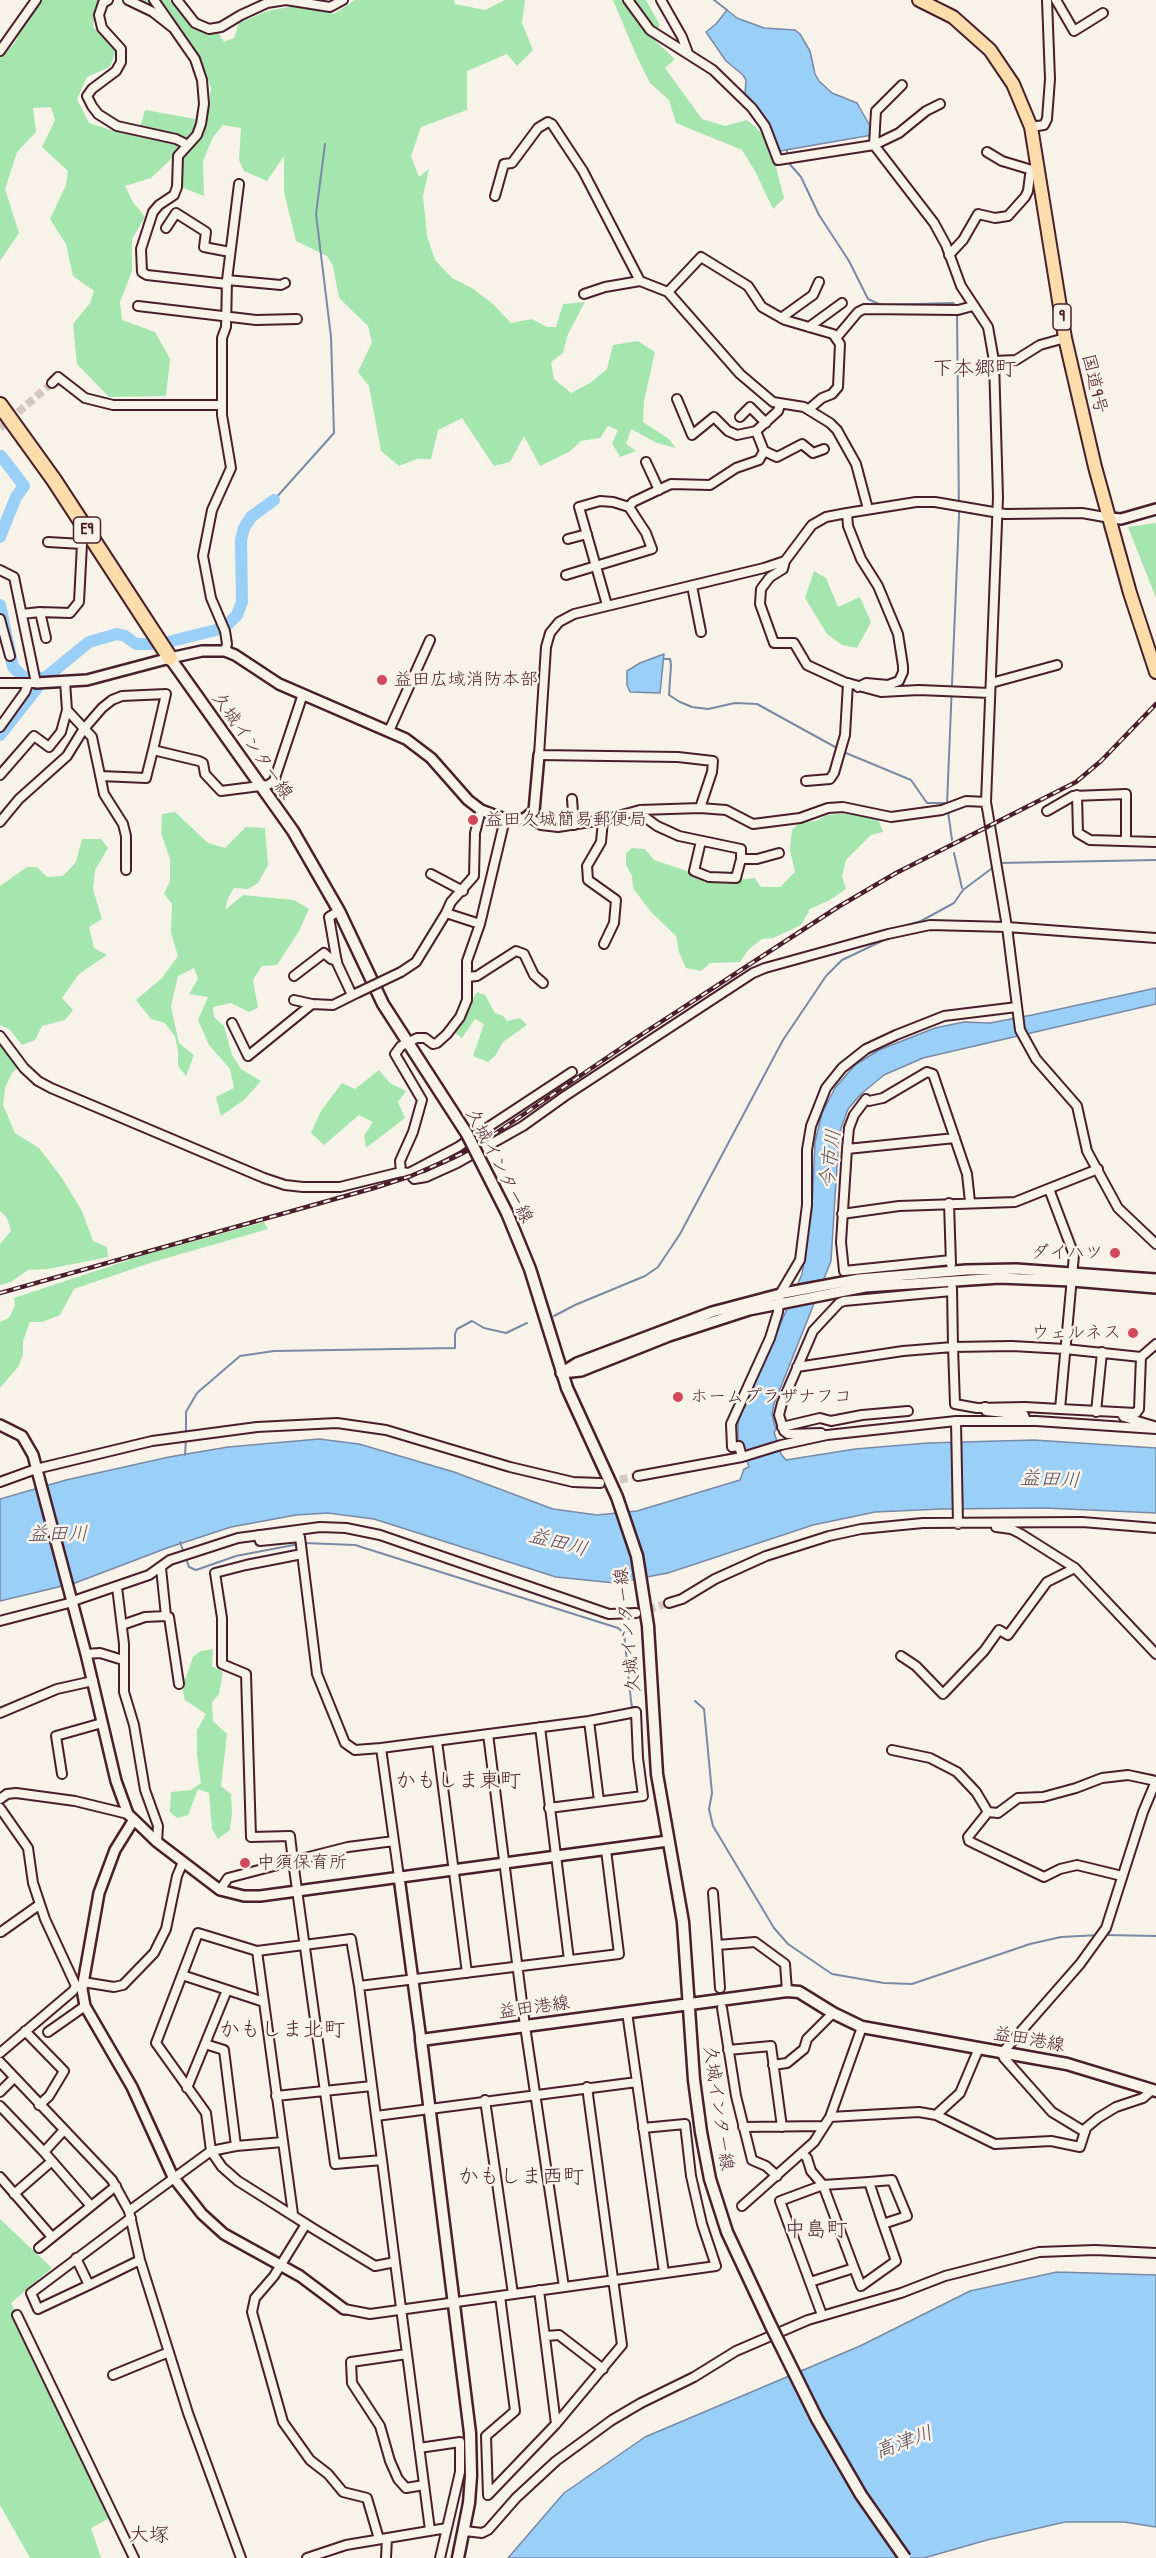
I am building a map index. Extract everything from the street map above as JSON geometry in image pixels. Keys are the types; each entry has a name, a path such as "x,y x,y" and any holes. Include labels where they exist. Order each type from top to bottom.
{"highway":[{"name":"国道9号","path":"919,0 953,17 990,50 1013,84 1031,128 1035,169 1065,338 1095,467 1130,593 1156,672"},
{"name":"E9","path":"0,405 54,480 170,658"}],"main road":[{"name":"久城インター線","path":"170,658 292,831 339,911 383,1004 406,1043 454,1111 467,1134 507,1213 530,1269 561,1373 573,1404 617,1497 637,1556 644,1590 657,1774 683,1922 694,2080 710,2179 727,2232 823,2429 861,2495 905,2558"},
{"name":"益田港線","path":"421,2040 787,1990 799,1992 832,2013 862,2026 1067,2064 1154,2091"},
{"path":"421,2040 471,2452 465,2531 458,2558"}],"street":[{"path":"0,51 36,0"},
{"path":"108,0 103,3 99,15 102,28 121,49 121,62 116,71 92,89 87,96 92,106 98,114 117,126 176,139 188,145"},
{"path":"128,0 153,12 174,28"},
{"path":"154,0 195,59 202,80 204,104 197,135 178,156 177,187 174,195 153,212 141,249 142,272 147,275 227,282 285,284"},
{"path":"177,0 195,23 209,29 221,27 267,3 286,0 330,7 343,0"},
{"path":"628,0 650,30 713,70 752,108 765,126 778,160 874,145 899,132 926,111 940,104"},
{"path":"661,0 682,37 688,53"},
{"path":"1031,128 1044,125 1047,119 1050,79 1047,0"},
{"path":"1056,0 1074,31 1102,13"},
{"path":"902,85 876,111 874,145 934,223 961,286 988,327 994,361 998,512 986,802 1007,927 1017,1010 1024,1041 1036,1059 1077,1106 1087,1151 1118,1208 1155,1242"},
{"path":"495,196 504,164 512,164 538,128 548,122 552,124 583,171 640,281"},
{"path":"949,255 963,240 978,214 995,218 1008,216 1028,191 1035,169 1002,161 987,153"},
{"path":"225,651 225,631 211,598 202,556 212,510 231,468 224,435 222,338 226,327 227,282 239,184"},
{"path":"166,228 176,213 206,232 204,248 230,252"},
{"path":"668,292 701,257 748,286 762,307 781,318 837,337 840,344 838,387 832,394 816,402 809,409"},
{"path":"584,294 605,287 640,281 648,282 668,292 740,375 772,402 809,409 830,423 848,446 856,464 868,509"},
{"path":"781,318 813,295 819,282"},
{"path":"809,327 842,303"},
{"path":"138,306 256,320 297,319"},
{"path":"837,337 858,312 864,309 955,310 973,306"},
{"path":"994,361 1016,360 1040,345 1065,338"},
{"path":"52,383 58,377 85,398 113,405 222,405"},
{"path":"677,399 692,435 714,417 728,431 737,435 756,431 778,411 780,405"},
{"path":"740,417 750,407 766,423"},
{"path":"756,431 764,451 777,458 802,444 813,453 824,449"},
{"path":"629,507 633,502 659,489 679,482 710,485 736,468 759,460 764,451"},
{"path":"646,462 659,489"},
{"path":"566,575 597,566 652,549 646,533 629,507 600,501 579,507 597,566 607,605"},
{"path":"990,693 919,690 881,692 858,687 807,665 794,643 774,643 760,604 761,589 770,577 783,569 785,561 812,525 826,517 916,502 935,502 1028,515 1082,513 1121,519 1156,509"},
{"path":"847,513 849,526 861,559 878,586 898,634 903,666 899,681 888,685 861,684 858,687"},
{"path":"568,539 587,534"},
{"path":"22,614 70,613 79,602 82,544 48,542"},
{"path":"530,817 536,802 546,647 550,633 559,622 574,614 607,605 692,586 785,561"},
{"path":"0,570 14,577 32,683 0,728"},
{"path":"692,586 701,632"},
{"path":"40,612 46,638"},
{"path":"0,619 10,656"},
{"path":"389,731 430,640"},
{"path":"0,683 65,682 111,676 170,658 202,651 225,651 235,655 279,684 389,731 419,747 481,810 506,819 518,820 530,817"},
{"path":"991,683 1057,665"},
{"path":"0,775 34,736 49,747 61,732 67,710 65,682"},
{"path":"806,781 830,778 834,773 845,735 848,683"},
{"path":"0,822 19,799 67,756 83,730 112,700 123,696 166,694 146,778 101,776"},
{"path":"153,750 199,761 202,763 205,774 221,791 261,786 274,781 303,694"},
{"path":"67,710 83,730 92,736 95,744 104,794 123,824 126,836 126,870"},
{"path":"539,755 678,757 713,761 712,772 700,808"},
{"path":"1047,811 1077,795 1125,794 1126,840"},
{"path":"1077,795 1078,833 1090,840 1156,842"},
{"path":"572,799 574,825"},
{"path":"530,817 541,825 558,827 603,820 640,810 700,808 726,810 753,824 800,818 828,808 843,807 891,817 942,810 966,801 986,802"},
{"path":"294,1000 333,1005 401,972 416,962 451,902 474,876 476,833 481,810"},
{"path":"640,810 642,815 657,826 679,836 741,849 736,878 709,877 694,871 701,841"},
{"path":"506,819 480,924 467,961 467,1000 460,1017 447,1034 434,1044 420,1037 406,1043 396,1051 395,1056 422,1100 413,1132 400,1161 405,1173 414,1179 426,1177 457,1163 523,1126 753,973 911,928 930,925 1007,927 1156,938"},
{"path":"603,820 601,842 587,866 588,879 616,900 614,923 604,944"},
{"path":"741,859 757,859 779,854"},
{"path":"431,874 463,891"},
{"path":"339,911 329,917 337,961 354,994"},
{"path":"446,913 480,924"},
{"path":"467,977 477,976 516,951 524,954 534,975 543,983"},
{"path":"294,976 324,953 337,961"},
{"path":"232,1023 248,1056 312,1004"},
{"path":"742,1457 739,1446 732,1447 731,1424 770,1338 782,1298 800,1260 807,1205 807,1150 811,1126 826,1088 842,1068 866,1049 944,1016 1017,1010"},
{"path":"0,1036 24,1068 38,1081 264,1178 285,1185 303,1187 340,1187 405,1173 458,1147 572,1072"},
{"path":"951,1260 844,1271 841,1242 849,1128 866,1099 869,1101 883,1098 927,1072 933,1074 967,1174 970,1202"},
{"path":"847,1149 955,1138"},
{"path":"842,1214 899,1206 1015,1202 1098,1169"},
{"path":"1048,1189 1074,1255 1060,1409"},
{"path":"950,1203 954,1404 1136,1413 1139,1409 1141,1357 1156,1344"},
{"path":"561,1373 577,1363 712,1312 893,1275 952,1275 1016,1269 1156,1288"},
{"path":"1072,1277 1156,1279"},
{"path":"827,1435 825,1432 788,1434 782,1426 779,1410 813,1330 839,1303 890,1295 952,1290"},
{"path":"797,1367 903,1351 953,1347 1012,1346 1141,1357"},
{"path":"1096,1412 1102,1352"},
{"path":"985,1407 986,1411 1023,1415 1026,1421"},
{"path":"782,1426 820,1418 831,1421 862,1415 908,1411"},
{"path":"1120,1412 1124,1416 1156,1428"},
{"path":"638,1476 742,1457 781,1445 827,1435 956,1421 1026,1421 1156,1428"},
{"path":"956,1421 958,1521"},
{"path":"0,1482 112,1449 202,1433 308,1423 337,1423 386,1430 510,1467 573,1482 600,1483"},
{"path":"0,1425 22,1436 33,1455 93,1681 116,1781 130,1818 105,1871 80,1986"},
{"path":"669,1603 682,1599 715,1580 766,1556 829,1536 895,1525 958,1521 974,1523 1082,1522 1156,1528"},
{"path":"974,1523 980,1526 1011,1528 1075,1568 1156,1654"},
{"path":"0,1621 117,1587 161,1568 170,1560 238,1538 320,1527 357,1530 431,1552 609,1614 625,1615 636,1612"},
{"path":"258,1535 260,1541 300,1537 317,1674 345,1743 355,1750 589,1721 636,1712 638,1758 643,1796 549,1808"},
{"path":"302,1554 215,1573 222,1618 222,1664 246,1674 251,1837 290,1836 327,2091 335,2164 382,2160"},
{"path":"161,1568 166,1616 169,1617 179,1684"},
{"path":"901,1656 916,1666 943,1694 984,1651 999,1630 1008,1635 1047,1582 1075,1568"},
{"path":"117,1587 122,1625 124,1692 134,1725 146,1790 158,1826 157,1842"},
{"path":"122,1625 146,1617 166,1616"},
{"path":"86,1654 100,1653 123,1660"},
{"path":"0,1713 57,1689 93,1681"},
{"path":"589,1721 599,1801"},
{"path":"62,1774 56,1736 102,1724"},
{"path":"540,1727 569,1960"},
{"path":"488,1734 525,2026 564,2287"},
{"path":"437,1741 467,1973"},
{"path":"381,1748 421,2040"},
{"path":"892,1750 930,1758 957,1772 976,1792 988,1812"},
{"path":"988,1812 998,1813 1018,1798 1043,1797 1102,1778 1128,1775 1156,1781 1106,1928 1080,1964 1002,2053 1052,2112 1085,2132"},
{"path":"0,1799 7,1794 16,1793 75,1801 130,1818 157,1842 220,1890 244,1896 297,1891 668,1841"},
{"path":"0,1808 28,1848 39,1905 80,1986 84,2006 132,2087 173,2177 212,2226 326,2293 344,2308 370,2314 716,2266 702,2224 691,2176 685,2124 643,2128"},
{"path":"988,1812 968,1837 969,1841 1044,1877 1060,1869 1077,1865 1122,1876"},
{"path":"220,1890 228,1878 348,1847 394,1841"},
{"path":"359,1986 619,1954 606,1850"},
{"path":"0,2053 80,1986 123,1985 154,1953 166,1929 177,1876 183,1862"},
{"path":"713,1893 720,1988"},
{"path":"1,1932 39,1905"},
{"path":"395,2262 375,2266 238,2181 222,2167 211,2151 206,2113 156,2043 198,1933 257,1951 351,1939 359,1986 430,2530"},
{"path":"717,1945 755,1942 785,1964 787,1990"},
{"path":"257,1951 292,2214"},
{"path":"182,1975 264,2002"},
{"path":"187,2088 227,1990"},
{"path":"48,2032 84,2006"},
{"path":"722,2008 735,2096 752,2160 766,2166 777,2175"},
{"path":"627,2012 664,2273"},
{"path":"773,2065 787,2063 804,2049 807,2039 832,2013"},
{"path":"742,2206 814,2142 830,2117 862,2026"},
{"path":"25,2031 64,2071 49,2096 39,2104"},
{"path":"205,2044 224,2050 236,2146"},
{"path":"728,2050 771,2046 782,2127"},
{"path":"936,2115 960,2093 979,2048"},
{"path":"0,2062 116,2186 130,2214 140,2260 188,2413 241,2558"},
{"path":"0,2092 14,2078"},
{"path":"376,2116 637,2082"},
{"path":"276,2096 372,2086"},
{"path":"500,2296 515,2411 486,2436 488,2495 556,2424 622,2345 587,2087"},
{"path":"830,2117 919,2112 936,2115 995,2144 1051,2141 1080,2147 1085,2132 1098,2118 1116,2107 1143,2098 1154,2091"},
{"path":"485,2100 513,2294"},
{"path":"0,2106 92,2206"},
{"path":"743,2127 824,2126"},
{"path":"44,2152 64,2130"},
{"path":"140,2260 38,2309 31,2293 173,2177 211,2151 236,2146 283,2142"},
{"path":"802,2153 807,2158 811,2170 823,2185 861,2286 896,2261 869,2182"},
{"path":"14,2194 52,2161"},
{"path":"0,2177 52,2237"},
{"path":"822,2315 780,2200 823,2185 892,2180 906,2216 883,2224"},
{"path":"39,2248 116,2186"},
{"path":"306,2224 274,2276 255,2298 252,2312 283,2422 310,2460 328,2474 343,2492 368,2498 383,2539 386,2558"},
{"path":"465,2531 482,2533 488,2530 516,2498 556,2461 612,2420 640,2403 694,2377 736,2351 822,2315 901,2293 945,2276 1040,2252 1095,2250 1156,2253"},
{"path":"76,2258 89,2285"},
{"path":"810,2282 854,2268"},
{"path":"539,2290 556,2424"},
{"path":"17,2315 134,2558"},
{"path":"546,2336 559,2335 603,2369"},
{"path":"113,2375 169,2352"},
{"path":"407,2354 351,2362 352,2383 380,2426 398,2479 406,2488 424,2486"},
{"path":"419,2448 460,2442 460,2472 440,2558"},
{"path":"307,2558 346,2545 447,2528"}],"green space":[{"path":"40,0 98,0 93,27 116,50 110,67 87,77 77,99 89,123 117,132 138,134 145,110 196,119 194,133 151,178 125,186 133,202 145,217 132,239 132,271 120,302 122,320 155,332 170,359 166,396 109,397 77,364 73,324 90,303 94,291 73,276 66,244 50,219 66,185 68,171 42,147 55,120 51,107 33,108 36,132 17,152 5,189 19,233 0,261 0,58 13,45"},
{"path":"135,0 174,0 195,26 219,34 224,42 234,38 239,23 267,11 294,6 334,14 355,0 454,0 455,4 485,10 505,0 525,0 522,23 533,50 517,66 507,54 467,71 467,110 421,127 411,156 419,177 429,169 423,196 427,236 435,260 452,278 472,288 493,304 511,323 532,319 547,327 556,327 563,304 585,302 568,334 563,353 551,362 554,379 571,393 590,383 607,369 613,345 638,341 655,352 644,401 643,422 669,439 676,448 657,443 631,429 626,444 636,451 620,457 612,443 618,430 608,426 600,438 581,441 569,452 540,466 524,436 510,462 494,466 462,418 438,430 431,459 417,459 399,466 381,451 369,386 358,372 372,342 368,326 339,298 333,266 327,256 296,241 284,192 284,156 267,181 244,171 239,160 241,128 223,125 213,137 203,161 204,196 181,187 182,160 196,144 207,120 211,88 199,55 184,35 154,8"},
{"path":"613,0 646,0 660,25 652,38 675,59 665,68 702,119 725,126 747,120 770,144 784,198 773,209 742,150 676,123 669,100 650,83"},
{"path":"1156,523 1156,598 1128,527"},
{"path":"814,571 826,578 838,607 860,597 871,622 857,648 842,645 827,634 805,598"},
{"path":"175,812 208,843 225,848 246,827 265,828 268,865 258,883 248,889 234,888 225,910 243,895 294,900 309,909 299,931 277,965 262,966 253,980 258,1008 249,1012 231,1003 213,1007 214,1017 224,1026 232,1055 241,1069 261,1081 244,1100 221,1116 216,1097 234,1088 230,1069 209,1045 198,1020 208,997 189,994 198,979 194,968 178,976 171,1006 179,1043 194,1055 186,1076 178,1066 175,1037 165,1023 151,1019 136,1000 162,978 178,956 171,933 172,904 164,894 170,881 170,859 161,833 162,814"},
{"path":"848,813 878,819 883,832 871,835 846,860 842,876 846,889 830,900 810,909 801,925 773,938 762,939 749,949 740,962 710,963 701,971 686,968 679,952 676,936 651,912 633,888 632,876 626,865 626,853 632,848 645,849 654,860 708,878 738,880 755,878 761,887 780,887 795,872 790,850 792,830 800,822 816,821 827,815"},
{"path":"82,839 101,839 108,848 95,870 93,889 102,919 89,927 94,948 107,955 79,974 62,998 73,1010 65,1020 42,1026 35,1040 22,1045 10,1030 0,1025 0,886 27,867 37,867 47,877 63,876 76,862"},
{"path":"477,992 485,995 495,1013 503,1016 507,1021 520,1018 527,1025 503,1042 495,1056 488,1062 473,1056 484,1024 475,1019 462,1038 454,1032"},
{"path":"0,1045 18,1068 12,1073 5,1088 3,1105 15,1133 39,1148 62,1178 82,1211 93,1241 107,1247 108,1257 48,1269 28,1270 11,1282 0,1285 0,1244 11,1231 7,1218 0,1211"},
{"path":"379,1070 390,1083 406,1091 398,1102 405,1118 366,1148 364,1136 373,1122 359,1115 324,1145 311,1133 321,1111 342,1083 355,1089"},
{"path":"264,1222 268,1229 153,1262 74,1289 60,1315 42,1322 30,1322 23,1341 23,1355 18,1367 0,1388 0,1322 9,1318 15,1305 14,1298 144,1255"},
{"path":"213,1649 212,1666 223,1672 219,1694 212,1702 213,1721 227,1734 221,1786 231,1794 232,1812 230,1830 218,1839 212,1829 209,1793 198,1789 188,1815 177,1818 170,1812 171,1792 191,1790 201,1783 197,1755 197,1730 206,1714 185,1700 181,1683 186,1677 193,1657 201,1651"},
{"path":"0,2219 52,2268 11,2303 115,2515 91,2528 101,2558 30,2558 0,2505"}],"water":[{"path":"727,10 737,18 764,28 795,30 800,34 810,51 815,74 819,81 832,93 857,103 870,126 872,135 780,151 765,117 745,94 746,80 743,75 726,61 706,32"},
{"path":"664,654 660,693 630,692 627,685 627,671 640,663"},
{"name":"益田川","path":"1156,988 1156,1004 923,1058 884,1075 861,1094 848,1109 839,1134 831,1261 772,1414 776,1430 774,1432 781,1454 786,1460 855,1449 928,1443 1034,1440 1156,1448 1156,1513 1045,1508 875,1512 813,1525 668,1573 615,1583 556,1577 374,1519 328,1513 296,1515 231,1527 167,1548 75,1583 0,1601 0,1499 66,1480 169,1457 228,1447 319,1439 359,1444 454,1472 553,1509 597,1515 637,1511 740,1480 744,1469 749,1467 741,1442 738,1441 738,1422 802,1274 812,1209 815,1142 822,1113 835,1088 855,1065 879,1050 935,1028 964,1022 990,1023"},
{"name":"高津川","path":"1057,2272 1156,2275 1156,2527 1124,2522 1065,2522 987,2540 924,2558 508,2558 564,2493 645,2437 860,2346 970,2291"}],"waterway":[{"path":"714,0 727,10"},
{"path":"274,500 334,433 331,337 316,214 325,144"},
{"path":"787,151 788,162 801,177 819,215 849,261 868,299 881,305 953,303 956,306"},
{"path":"952,840 947,804 959,516 957,312"},
{"path":"0,537 16,497 24,486 1,456"},
{"path":"168,642 216,630 228,624 237,615 242,602 241,540 244,528 251,517 274,500"},
{"path":"0,605 13,667 23,677 45,678"},
{"path":"0,735 45,678 89,642 117,634 125,636 136,644 152,644"},
{"path":"664,659 670,659 671,665 669,695 680,702 692,707 708,709 735,703 757,704 846,753 911,780 927,803 946,803"},
{"path":"954,853 962,888"},
{"path":"890,930 921,921 954,903 963,890 999,863 1156,860"},
{"path":"554,1316 645,1276 658,1267 680,1234 783,1040 826,976 842,960 882,941 889,935"},
{"path":"186,1434 186,1412 197,1393 240,1356 274,1351 455,1348 457,1329 472,1321 484,1328 506,1333 527,1323"},
{"path":"185,1455 186,1439"},
{"path":"180,1542 189,1567 196,1570 236,1556 304,1543 355,1545 618,1628 624,1633 632,1707 639,1708"},
{"path":"695,1701 704,1709 712,1793 709,1809 713,1826 774,1928 788,1944 832,1974 884,1983 912,1984 1030,1944 1061,1937 1099,1935"},
{"path":"1105,1935 1156,1936"}],"tunnel":[{"path":"0,428 52,383"},
{"path":"608,1482 638,1476"},
{"path":"636,1613 669,1603"}],"railway":[{"path":"0,1293 374,1188 411,1176 461,1154 838,907 896,873 1076,782 1101,761 1156,704"}],"place":[{"name":"益田広域消防本部","path":"382,680"},
{"name":"益田久城簡易郵便局","path":"473,820"},
{"name":"ダイハツ","path":"1115,1253"},
{"name":"ウェルネス","path":"1133,1333"},
{"name":"ホームプラザナフコ","path":"678,1397"},
{"name":"中須保育所","path":"245,1863"}],"district":[{"name":"下本郷町","path":"974,369"},
{"name":"かもしま東町","path":"458,1781"},
{"name":"かもしま北町","path":"282,2030"},
{"name":"かもしま西町","path":"521,2177"},
{"name":"中島町","path":"816,2230"},
{"name":"大塚","path":"149,2536"}],"water label":[{"name":"今市川","path":"831,1159"}]}
